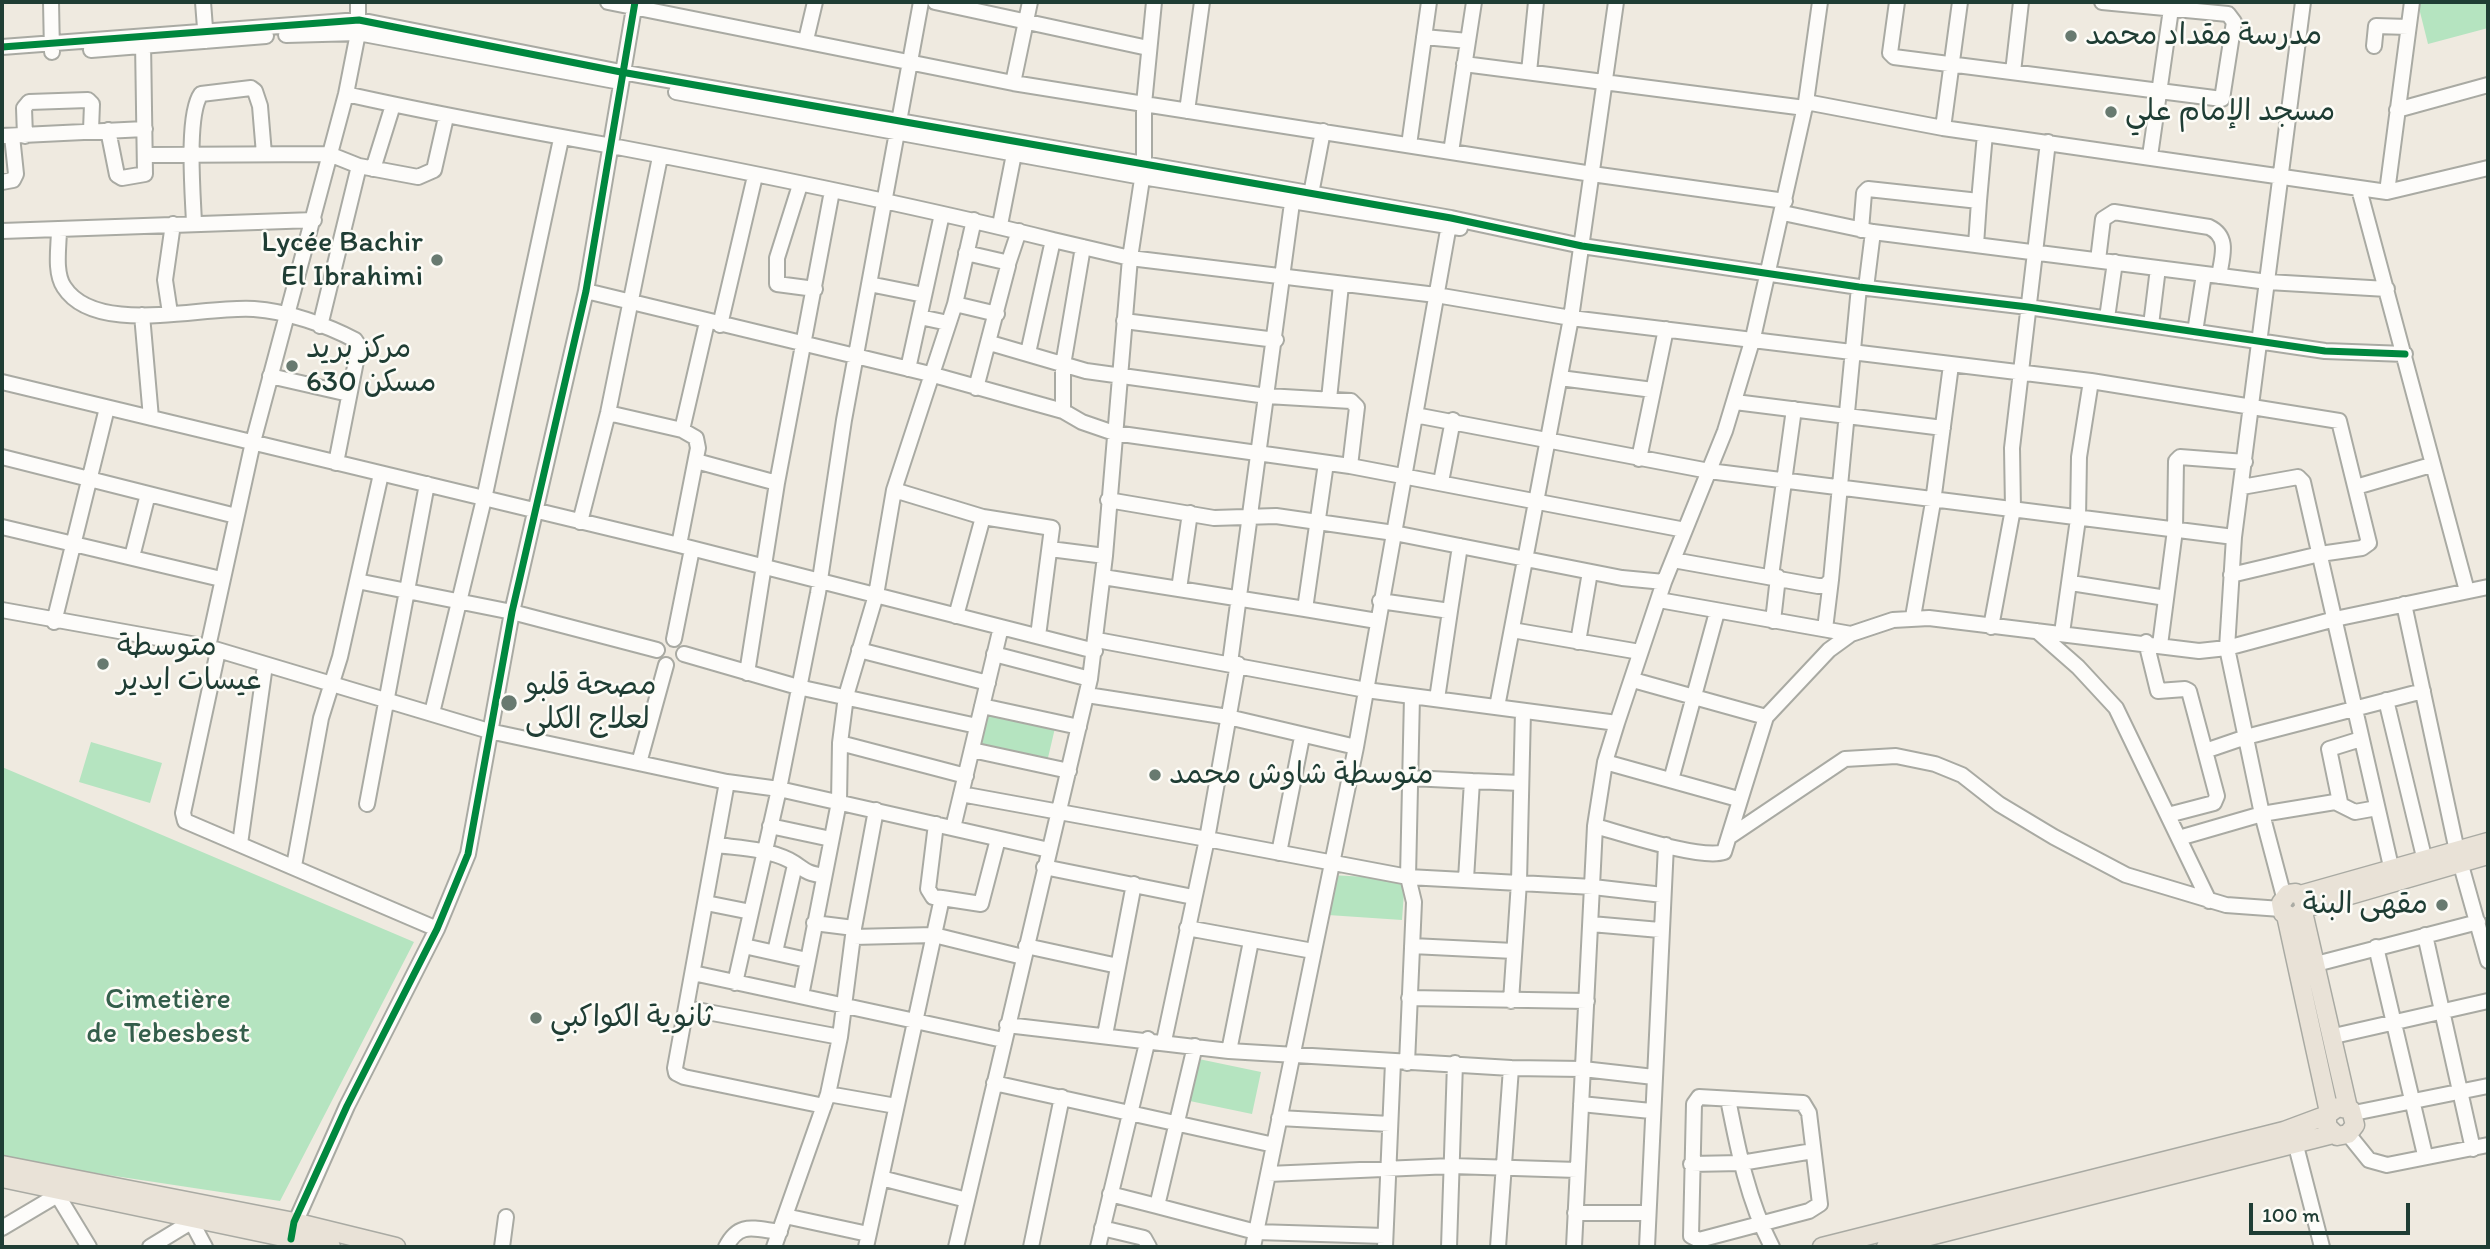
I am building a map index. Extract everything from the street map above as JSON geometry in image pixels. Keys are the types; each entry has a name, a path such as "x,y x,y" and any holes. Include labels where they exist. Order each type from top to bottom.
{"main road":[{"path":"2293,906 2459,857 2488,842"},
{"path":"2293,906 2425,861 2488,855"},
{"path":"1822,1247 1893,1241 2295,1142 2340,1134 2355,1125 2316,964 2293,906"},
{"path":"2293,906 2328,1114 2327,1126 2340,1134"},
{"path":"1893,1241 2284,1131 2328,1114 2338,1107 2351,1110"},
{"path":"2,1165 331,1247"},
{"path":"2,1178 190,1220 284,1236 396,1247"}],"street":[{"path":"51,2 51,48"},
{"path":"204,2 206,37"},
{"path":"358,2 358,27 346,93 253,442 221,579 213,649 183,817 188,824 294,866 438,929"},
{"path":"608,2 634,4 1013,83 1784,207 1867,231 2268,282 2387,289"},
{"path":"806,40 816,2"},
{"path":"735,983 779,789 820,581 844,419 921,2"},
{"path":"935,2 1148,48"},
{"path":"1013,83 1030,2"},
{"path":"956,1247 1044,867 1087,695 1096,645 1130,258 1143,172 1144,104 1154,2"},
{"path":"1187,111 1202,2"},
{"path":"1409,145 1429,2"},
{"path":"1451,152 1474,2"},
{"path":"1529,72 1536,2"},
{"path":"1497,707 1571,318 1616,2"},
{"path":"1574,1247 1595,826 1605,762 1664,582 1735,402 1770,274 1805,105 1820,2"},
{"path":"1898,2 1891,55 2221,99 2234,22 2228,14 2171,6 2102,2"},
{"path":"1943,128 1959,2"},
{"path":"2013,72 2021,2"},
{"path":"1730,837 1845,759 1896,756 1935,764 1962,775 1999,804 2043,831 2126,875 2209,901 2293,906 2262,814 2227,648 2234,537 2303,2"},
{"path":"2387,192 2412,2"},
{"path":"284,1236 438,929 468,854 512,612 537,513 586,291 634,4"},
{"path":"2150,156 2171,6"},
{"path":"2374,46 2376,26 2408,27"},
{"path":"2,55 51,48 206,37 279,35 358,27 1143,172 1292,203 1449,223 1862,288 2028,307 2325,351 2405,354"},
{"path":"1424,37 1468,41"},
{"path":"108,130 115,170 120,177 144,175 146,155 143,42"},
{"path":"2,47 51,48"},
{"path":"1464,64 1805,105 1943,128 2387,192 2488,168"},
{"path":"2397,110 2488,85"},
{"path":"194,223 192,156 195,103 201,94 251,88 258,95 264,154"},
{"path":"346,93 446,117 611,146 1000,225 1130,258 1436,295 1571,318 1753,338 2091,382 2339,421 2369,543 2362,548 2320,554 2231,575"},
{"path":"2,182 13,180 16,174 13,136 29,102 88,100 92,104 92,130"},
{"path":"320,326 366,167 393,105"},
{"path":"146,155 329,154 366,167 418,177 434,170 446,117"},
{"path":"898,127 1014,154 1311,194 1449,223"},
{"path":"13,136 145,129"},
{"path":"1311,194 1322,131"},
{"path":"1976,245 1985,134"},
{"path":"432,713 484,499 561,139"},
{"path":"1991,627 2013,509 2012,449 2048,142"},
{"path":"1000,225 1014,154"},
{"path":"580,522 608,413 660,156"},
{"path":"682,430 755,176"},
{"path":"800,185 777,258 777,284 815,289"},
{"path":"2359,188 2405,354 2431,465 2467,591"},
{"path":"1825,629 1862,288 1867,231 1864,193 1868,189 1979,201"},
{"path":"747,673 766,567 777,483 832,191"},
{"path":"1164,1041 1228,717 1239,599 1276,340 1292,203"},
{"path":"2098,260 2103,219 2115,212 2210,227 2218,231 2224,241 2219,276"},
{"path":"908,369 942,214"},
{"path":"2,231 314,220"},
{"path":"801,996 839,802 840,743 846,696 876,595 894,490 955,304 974,220"},
{"path":"1253,1247 1356,747 1449,223"},
{"path":"170,313 165,280 173,224"},
{"path":"60,229 60,275 64,287 87,305 110,314 142,315 252,309 287,315 350,337 359,345 336,463"},
{"path":"976,388 1019,231"},
{"path":"1028,353 1054,240"},
{"path":"1063,411 1063,365 1083,247"},
{"path":"966,253 1008,264"},
{"path":"2107,318 2115,262"},
{"path":"2151,325 2158,268"},
{"path":"2195,332 2204,274"},
{"path":"869,284 923,295"},
{"path":"1329,399 1341,285"},
{"path":"586,291 930,374 1063,411 1082,422 1114,433 1403,475 1685,530"},
{"path":"955,304 997,314"},
{"path":"142,315 151,418"},
{"path":"920,317 948,323"},
{"path":"1124,321 1276,340"},
{"path":"1639,459 1666,329"},
{"path":"990,343 1063,365 1119,376 1267,396 1351,401 1357,407 1350,466"},
{"path":"1913,617 1933,502 1951,365"},
{"path":"270,376 349,394"},
{"path":"1560,378 1653,390"},
{"path":"2,382 686,547 1038,636 1234,664 1366,690 1617,723"},
{"path":"2062,634 2078,519 2079,457 2091,382"},
{"path":"1735,402 1943,428"},
{"path":"54,622 107,408"},
{"path":"1773,621 1774,577 1783,482 1794,409"},
{"path":"608,413 682,430 695,438 696,461 674,639"},
{"path":"1415,415 1453,420 1709,471 1933,502 2013,509 2234,537"},
{"path":"1441,482 1453,420"},
{"path":"2,457 236,516"},
{"path":"2168,816 2217,800 2189,691 2158,691 2153,644 2166,598 2175,530 2178,458 2245,461"},
{"path":"696,461 777,483"},
{"path":"1305,609 1326,463"},
{"path":"2356,487 2431,465"},
{"path":"294,866 321,718 333,684 381,474"},
{"path":"2242,487 2301,478 2392,871"},
{"path":"367,804 426,484"},
{"path":"894,490 983,517 1052,528 1038,636"},
{"path":"132,557 148,494"},
{"path":"1108,500 1214,518 1250,515 1394,533 1590,572 1664,582"},
{"path":"1179,589 1190,513"},
{"path":"956,616 983,517"},
{"path":"2,527 74,547 132,557 221,579"},
{"path":"1437,699 1460,546"},
{"path":"1050,549 1105,556"},
{"path":"1673,560 1818,586 1825,586 1831,580"},
{"path":"1578,642 1590,572"},
{"path":"1102,577 1377,621"},
{"path":"357,582 512,612 657,650"},
{"path":"2071,583 2166,598"},
{"path":"1595,826 1666,845 1715,854 1724,852 1738,799 1766,717 1829,650 1851,634 1874,625 1913,617 2153,644 2185,650 2227,648 2335,619 2488,587"},
{"path":"1659,600 1851,634"},
{"path":"1380,601 1450,611"},
{"path":"2404,604 2459,857 2488,961"},
{"path":"2,610 54,622 213,649 489,731 727,782 779,789 1049,850"},
{"path":"1671,780 1717,612"},
{"path":"953,828 1001,627"},
{"path":"1511,629 1640,652"},
{"path":"2037,631 2110,700 2209,901"},
{"path":"674,639 682,645 684,654 679,662 666,665 659,659 657,650 661,642 674,639"},
{"path":"859,650 988,683"},
{"path":"684,654 798,687 977,726"},
{"path":"994,654 1090,679"},
{"path":"240,844 265,665"},
{"path":"639,763 666,665"},
{"path":"1633,680 1766,717"},
{"path":"2205,751 2246,737 2423,691"},
{"path":"1087,695 1228,717 1302,737 1356,747"},
{"path":"1110,1194 1256,1232 1385,1241 1390,1124 1409,998 1412,946 1414,902 1408,877 1412,696"},
{"path":"2386,700 2425,861"},
{"path":"982,706 1079,727"},
{"path":"1511,1001 1519,882 1523,711"},
{"path":"1279,853 1302,737"},
{"path":"2340,802 2329,748 2361,738"},
{"path":"840,743 966,776"},
{"path":"972,750 1069,771"},
{"path":"1605,762 1738,799"},
{"path":"1411,778 1521,783"},
{"path":"1466,879 1472,781"},
{"path":"727,782 675,1063 676,1073 826,1100 896,1106"},
{"path":"961,794 1408,877 1593,887 1663,895"},
{"path":"2179,838 2262,814 2340,802 2355,812 2377,808"},
{"path":"774,1247 826,1100 846,1006 854,933 876,810"},
{"path":"936,824 928,889 933,897 981,904 998,839"},
{"path":"770,826 831,839"},
{"path":"717,845 764,852 796,865 804,872 824,876"},
{"path":"1647,1247 1651,1111 1666,845"},
{"path":"775,952 796,865"},
{"path":"1044,867 1194,897"},
{"path":"1105,1035 1134,884"},
{"path":"785,1216 867,1241 942,898"},
{"path":"706,902 751,912"},
{"path":"2316,964 2478,922"},
{"path":"814,923 854,933 934,935 1118,966"},
{"path":"1591,924 1660,930"},
{"path":"1187,929 1313,951"},
{"path":"2340,1134 2369,1160 2387,1165 2425,1155 2482,1148 2461,1092 2425,935"},
{"path":"1230,1051 1251,941"},
{"path":"744,946 807,960"},
{"path":"1412,946 1514,951"},
{"path":"2376,947 2425,1155"},
{"path":"693,973 1003,1040"},
{"path":"1409,998 1587,1001"},
{"path":"2334,1036 2488,1001"},
{"path":"686,1008 840,1037"},
{"path":"1007,1025 1148,1039 1230,1051 1400,1063 1583,1069 1654,1077"},
{"path":"1098,1247 1148,1039"},
{"path":"1157,1206 1195,1046"},
{"path":"1448,1247 1455,1063"},
{"path":"1498,1247 1511,1068"},
{"path":"994,1083 1274,1145"},
{"path":"2351,1110 2413,1102 2488,1086"},
{"path":"1031,1247 1062,1097"},
{"path":"1695,1099 1728,1099 1803,1103 1809,1114 1820,1204 1809,1211 1694,1239 1689,1232 1695,1099"},
{"path":"1728,1099 1741,1163 1759,1223 1772,1247"},
{"path":"1581,1104 1651,1111"},
{"path":"1279,1118 1390,1124"},
{"path":"2295,1142 2322,1247"},
{"path":"1691,1164 1741,1163 1813,1151"},
{"path":"1268,1174 1452,1166 1577,1170"},
{"path":"881,1178 967,1200"},
{"path":"2,1228 62,1193 89,1247"},
{"path":"1575,1213 1647,1213"},
{"path":"502,1247 506,1217"},
{"path":"150,1247 190,1220 205,1247"},
{"path":"1102,1228 1144,1238 1149,1247"},
{"path":"726,1247 733,1234 740,1230 780,1232"}],"green space":[{"path":"2488,2 2488,28 2428,44 2418,4"},
{"path":"984,712 1055,728 1047,762 977,746"},
{"path":"91,742 162,763 150,803 79,782"},
{"name":"Cimetière de Tebesbest","path":"2,767 414,942 280,1201 2,1159"},
{"path":"1330,875 1405,879 1402,920 1328,915"},
{"path":"1194,1058 1261,1072 1252,1114 1185,1100"}],"cycle path":[{"path":"291,1239 294,1222 347,1106 437,929 468,854 512,612 586,291 635,2"},
{"path":"2,47 359,20 621,72 1451,218 1582,246 2325,351 2405,354"}],"place":[{"name":"مدرسة مقداد محمد","path":"2071,36"},
{"name":"مسجد الإمام علي","path":"2111,112"},
{"name":"Lycée Bachir El Ibrahimi","path":"437,260"},
{"name":"مركز بريد 630 مسكن","path":"292,366"},
{"name":"متوسطة عيسات ايدير","path":"103,664"},
{"name":"مصحة قلبو لعلاج الكلى","path":"509,703"},
{"name":"متوسطة شاوش محمد","path":"1155,775"},
{"name":"مقهى البنة","path":"2442,905"},
{"name":"ثانوية الكواكبي","path":"536,1018"}]}
